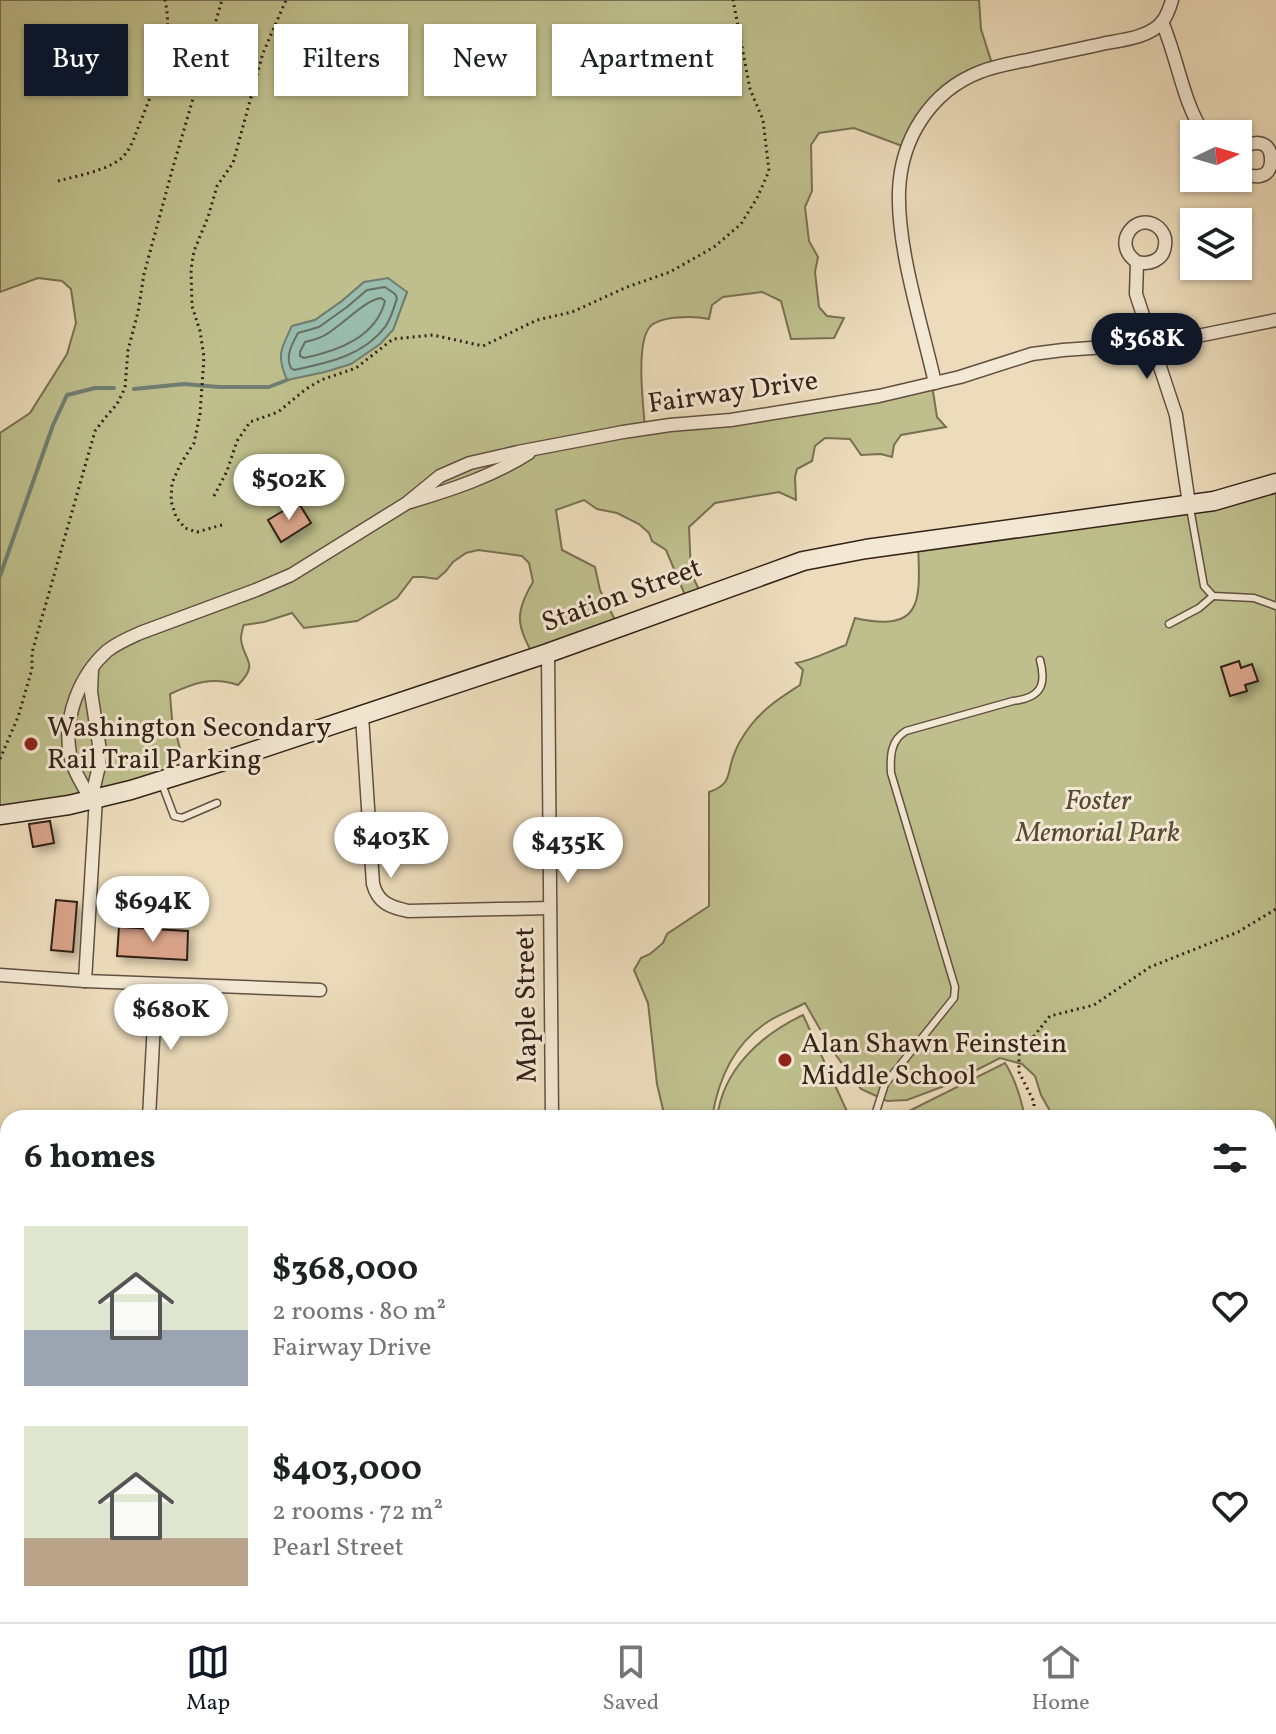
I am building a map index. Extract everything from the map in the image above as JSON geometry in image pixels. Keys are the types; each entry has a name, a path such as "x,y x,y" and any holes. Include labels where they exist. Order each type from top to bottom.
{"street":[{"path":"935,383 905,251 899,192 902,164 911,137 924,114 959,82 982,71 1153,30 1162,22 1172,0"},
{"path":"1162,22 1197,120"},
{"path":"1252,143 1267,149 1271,159 1269,169 1261,176 1252,177"},
{"path":"1137,262 1136,294 1176,415 1189,504"},
{"name":"Fairway Drive","path":"94,799 73,766 69,731 73,706 84,679 107,652 127,639 299,571 407,503 433,480 456,468 507,454 623,432 731,420 879,396 960,377 1032,354 1152,344 1276,320"},
{"name":"Fairway Drive","path":"407,503 478,479 536,449"},
{"name":"Station Street","path":"0,815 69,805 160,781 548,653 803,561 866,549 1214,501 1276,483"},
{"name":"Maple Street","path":"548,653 552,1110"},
{"path":"85,981 94,799 100,751 91,692 92,668"},
{"path":"362,716 373,884 382,902 408,911 550,908"},
{"path":"0,975 320,990"},
{"path":"149,1110 156,984"}],"lane":[{"path":"1189,504 1204,586 1213,596"},
{"path":"1169,624 1199,608 1213,596 1254,598 1276,606"},
{"path":"877,1110 885,1084 954,998 955,987 891,773 892,748 897,736 906,731 1029,699 1041,689 1044,673 1040,660"},
{"path":"160,781 174,816 178,818 217,803"}],"path":[{"path":"58,181 116,162 126,154 167,42 165,0"},
{"path":"0,759 18,717 32,669 32,653 95,431 117,404 125,388 128,350 144,274 222,0"},
{"path":"222,525 197,532 185,528 176,517 171,501 172,483 194,443 200,414 204,357 192,306 191,269 194,251 217,186 233,163 263,53 286,0"},
{"path":"214,496 237,441 250,422 278,412 321,380 356,368 393,339 433,335 483,346 537,320 572,312 670,272 714,247 741,224 769,171 763,120 750,89 733,0"},
{"path":"1034,1110 1034,1102 1019,1072 1019,1055 1050,1016 1094,1005 1150,967 1238,932 1276,909"}],"green space":[{"path":"0,0 979,0 981,29 993,67 960,82 905,147 854,128 819,133 811,145 812,191 805,207 809,241 818,257 815,272 819,307 827,316 844,318 834,338 791,339 781,301 762,292 723,297 712,305 709,319 677,318 654,324 645,336 641,361 645,427 932,385 937,417 946,427 901,435 894,445 892,457 861,455 850,439 825,438 815,446 812,461 797,469 796,500 779,492 715,503 689,527 691,573 703,598 687,600 666,550 652,541 649,533 639,524 617,513 597,509 584,500 556,510 562,550 595,567 600,590 618,626 533,655 520,619 520,611 533,582 529,563 522,556 478,550 466,553 453,562 437,579 413,577 397,598 357,621 304,628 292,613 244,625 241,638 249,666 238,685 220,681 203,682 170,694 172,719 187,774 0,816 0,433 30,413 67,354 76,323 71,289 62,281 38,278 0,292","holes":["364,282 407,292 393,330 283,347 292,326 315,320"]},
{"name":"Foster Memorial Park","path":"1276,484 1276,1110 1049,1110 1035,1076 1022,1064 1000,1058 947,1085 907,1100 887,1101 861,1089 832,1050 805,1003 770,1020 744,1042 723,1077 714,1110 663,1110 657,1084 648,1003 634,970 641,958 663,943 667,934 709,906 709,792 726,781 736,749 756,719 800,685 803,670 796,663 846,645 855,618 895,621 906,616 914,607 919,580 918,543"},
{"path":"803,1015 846,1110 719,1110 727,1084 746,1056 787,1023"},
{"path":"1005,1063 1018,1089 1023,1110 911,1110"}],"water":[{"path":"388,278 407,292 393,330 380,344 351,364 287,380 281,352 292,326 315,320 364,282"}],"building":[{"path":"298,502 311,523 281,542 268,520"},
{"path":"1239,661 1241,668 1252,664 1258,681 1245,685 1247,691 1230,696 1221,667"},
{"path":"50,821 54,843 33,847 29,824"},
{"path":"56,900 77,902 73,952 51,950"},
{"path":"119,927 188,931 187,960 117,956"}],"waterway":[{"path":"134,389 184,384 269,387 287,380"},
{"path":"0,576 53,425 67,395 95,388 114,388"}],"place":[{"name":"Washington Secondary Rail Trail Parking","path":"31,744"},
{"name":"Alan Shawn Feinstein Middle School","path":"785,1060"}]}
